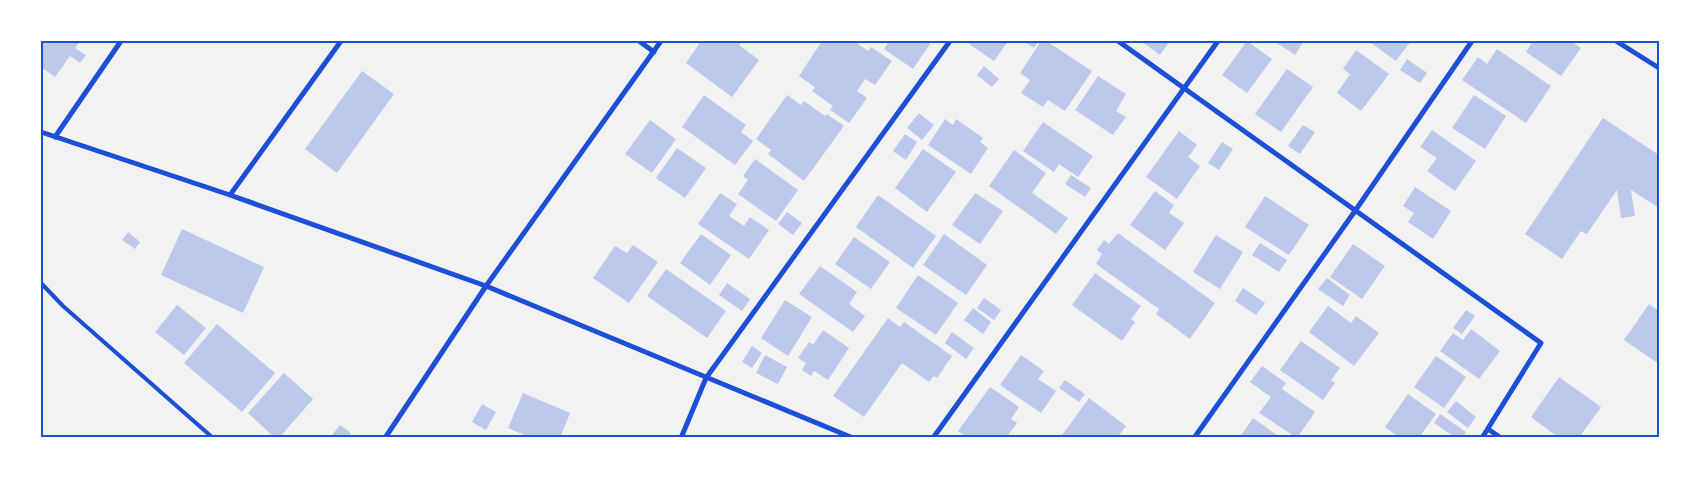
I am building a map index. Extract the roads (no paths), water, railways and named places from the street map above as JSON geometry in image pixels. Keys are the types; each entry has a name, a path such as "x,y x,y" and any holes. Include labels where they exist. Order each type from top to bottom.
{"street":[{"path":"55,137 121,41"},
{"path":"230,195 341,41"},
{"path":"639,41 654,52"},
{"path":"385,438 486,286 661,41"},
{"path":"680,438 706,378 950,41"},
{"path":"1118,41 1541,343 1482,438"},
{"path":"934,438 1218,41"},
{"path":"1194,438 1356,211 1472,41"},
{"path":"1616,41 1659,68"},
{"path":"41,132 230,195 486,286 852,438"},
{"path":"1488,429 1501,438"}],"lane":[{"path":"41,283 63,306 213,438"}]}
